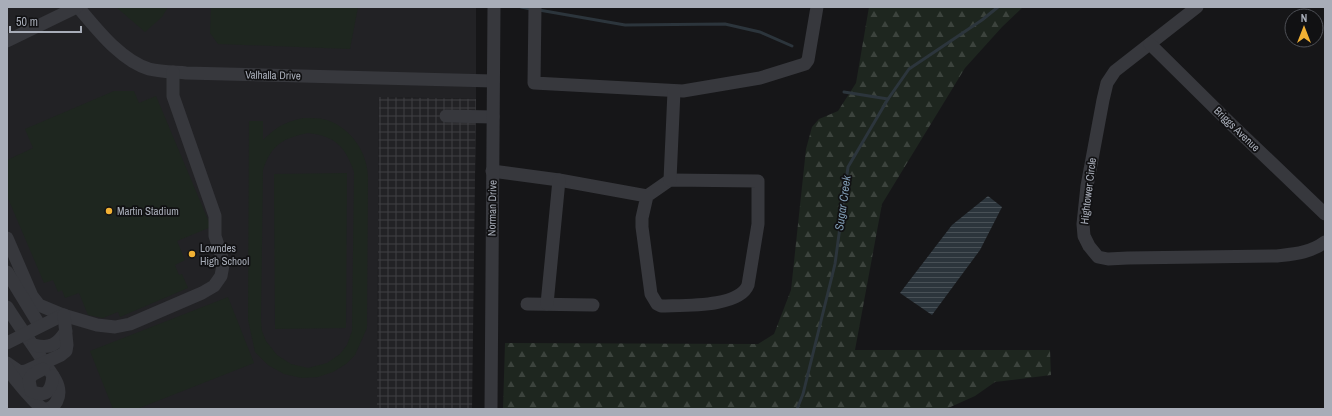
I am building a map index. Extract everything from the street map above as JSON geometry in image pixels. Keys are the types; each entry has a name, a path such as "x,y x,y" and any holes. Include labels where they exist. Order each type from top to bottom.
{"street":[{"path":"7,41 77,7"},
{"name":"Valhalla Drive","path":"77,7 113,46 133,61 148,68 173,72 493,81"},
{"name":"Norman Drive","path":"490,409 494,7"},
{"path":"535,12 534,83 682,91 760,78 805,64 808,60 817,7"},
{"name":"Hightower Circle","path":"1197,7 1115,71 1107,83 1094,143 1084,209 1084,236 1088,246 1098,256 1114,259 1277,256 1298,254 1325,242"},
{"name":"Briggs Avenue","path":"1150,44 1325,214"},
{"path":"7,238 10,253 35,301 42,308 106,326 115,327 130,324 214,286 221,276 222,271 222,260 215,236 215,216 173,96 173,72"},
{"path":"670,180 674,91"},
{"path":"446,116 493,116"},
{"path":"492,172 559,180 647,196"},
{"path":"547,304 559,180"},
{"path":"670,180 758,180 758,224 748,285 739,296 712,304 661,306 657,304 651,294 642,227 642,218 647,196 670,180"},
{"path":"7,272 40,326"},
{"path":"527,304 593,305"},
{"path":"7,307 49,366 58,386 57,401 54,406 49,409 44,409 38,406 31,394 8,370 7,367"},
{"path":"7,343 63,315"},
{"path":"31,394 29,380 32,376 49,366 66,351 66,331 63,315"},
{"path":"34,345 45,347 52,345 60,341 66,331"},
{"path":"7,363 20,372 49,366"},
{"path":"31,394 43,394 49,391 52,387 49,366"}],"shaded area":[{"name":"Lowndes High School","path":"7,7 476,7 476,99 379,97 377,409 7,409"},
{"path":"379,97 476,99 472,409 377,409"},
{"path":"988,196 1002,207 980,250 932,315 900,293 952,225"}],"green space":[{"path":"116,7 168,7 162,17 145,32"},
{"path":"211,7 358,7 350,49 218,44 210,33"},
{"path":"869,7 1023,7 1002,27 965,68 882,204 855,350 1050,350 1051,375 995,382 975,396 946,409 503,409 505,343 758,344 774,334 791,290 806,149 812,127 819,119 838,111 856,83"},
{"name":"Martin Stadium","path":"114,91 134,91 139,103 156,96 211,227 177,241 185,260 175,265 179,275 182,274 188,288 120,317 118,312 103,318 88,315 79,293 65,298 62,290 58,292 53,280 44,283 7,196 7,160 33,148 25,129"},
{"path":"303,118 324,119 344,129 351,135 361,151 365,160 368,178 367,328 355,355 346,364 333,372 318,377 302,378 284,374 268,365 255,352 248,320 249,121 263,121 263,140 281,126","holes":["308,133 317,134 332,140 343,149 354,172 352,331 347,345 340,354 327,363 308,368 291,364 277,355 266,341 262,331 263,170 270,154 279,144 299,135"]},
{"path":"347,173 346,328 275,329 274,174"},
{"path":"228,297 254,363 137,409 113,409 90,351"}],"waterway":[{"path":"521,7 531,9"},
{"name":"Sugar Creek","path":"797,409 803,394 835,264 848,167 888,99 909,69 982,20 998,7"},
{"path":"539,10 625,25 725,24 760,32 792,46"},
{"path":"844,92 888,99"}],"place":[{"name":"Martin Stadium","path":"109,211"},
{"name":"Lowndes High School","path":"192,254"}]}
